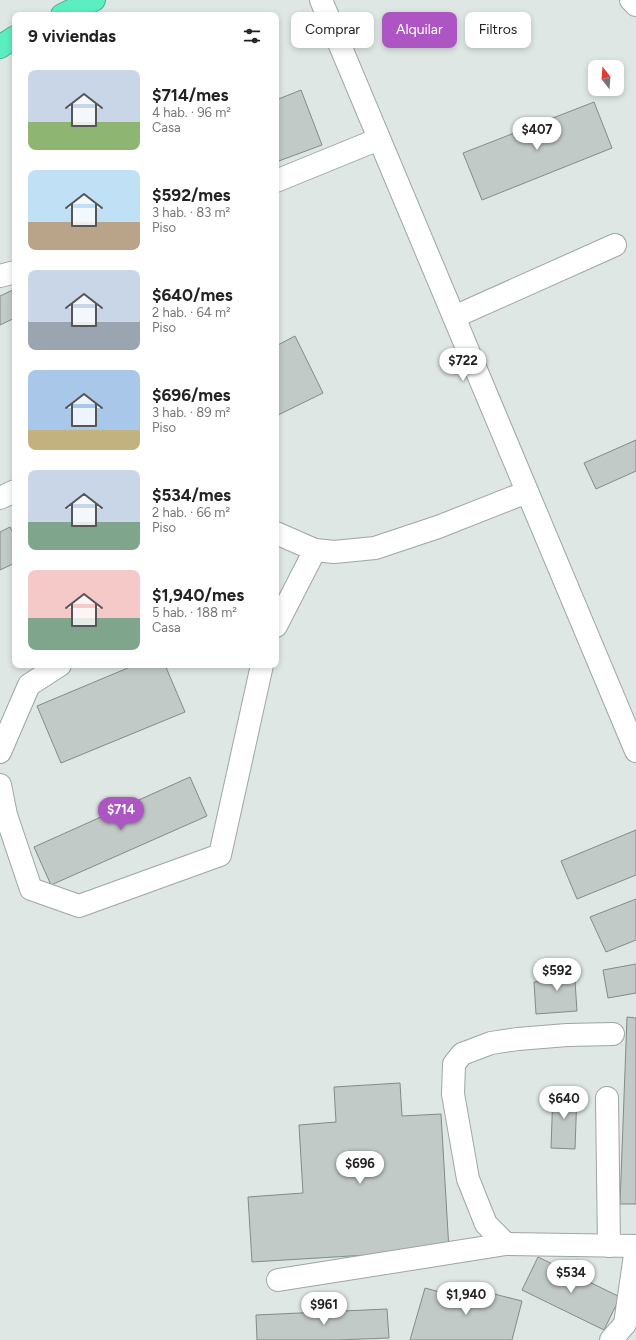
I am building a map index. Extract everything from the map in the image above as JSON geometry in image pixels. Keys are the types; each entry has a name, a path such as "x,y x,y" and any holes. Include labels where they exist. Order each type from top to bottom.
{"highway":[{"path":"68,12 94,0"},
{"path":"0,47 12,39"}],"street":[{"path":"321,0 636,751"},
{"path":"631,0 636,5"},
{"path":"279,180 379,139"},
{"path":"454,317 615,245"},
{"path":"0,276 12,273"},
{"path":"0,498 12,492"},
{"path":"279,534 315,550 334,552 375,548 438,527 527,492"},
{"path":"279,620 315,550"},
{"path":"0,752 29,684 55,668"},
{"path":"0,785 6,815 31,889 79,906 220,855 261,668"},
{"path":"506,1244 486,1224 468,1179 453,1094 454,1064 462,1054 491,1044 525,1038 613,1034"},
{"path":"607,1098 609,1246"},
{"path":"278,1280 506,1244 636,1247 625,1324 611,1340"}],"building":[{"path":"301,90 322,145 279,161 279,99"},
{"path":"594,102 612,148 482,200 463,153"},
{"path":"12,290 12,319 0,325 0,296"},
{"path":"295,336 323,393 279,415 279,344"},
{"path":"636,440 636,471 596,489 584,463"},
{"path":"10,527 12,531 12,564 0,570 0,532"},
{"path":"128,668 166,668 185,712 61,763 37,706"},
{"path":"190,777 207,816 51,885 34,847"},
{"path":"636,830 636,875 577,899 561,861"},
{"path":"636,899 636,940 606,952 590,917"},
{"path":"636,964 636,993 608,998 603,970"},
{"path":"574,966 577,1011 536,1014 534,982 549,981 548,968"},
{"path":"627,1017 636,1018 636,1204 620,1204"},
{"path":"400,1083 402,1116 441,1114 449,1250 252,1262 248,1197 303,1193 299,1125 336,1122 334,1087"},
{"path":"553,1091 577,1092 575,1149 551,1148"},
{"path":"538,1257 620,1297 604,1330 522,1290"},
{"path":"462,1286 522,1301 512,1340 410,1340 425,1288 458,1297"},
{"path":"387,1309 389,1338 337,1340 257,1340 256,1315"}]}
